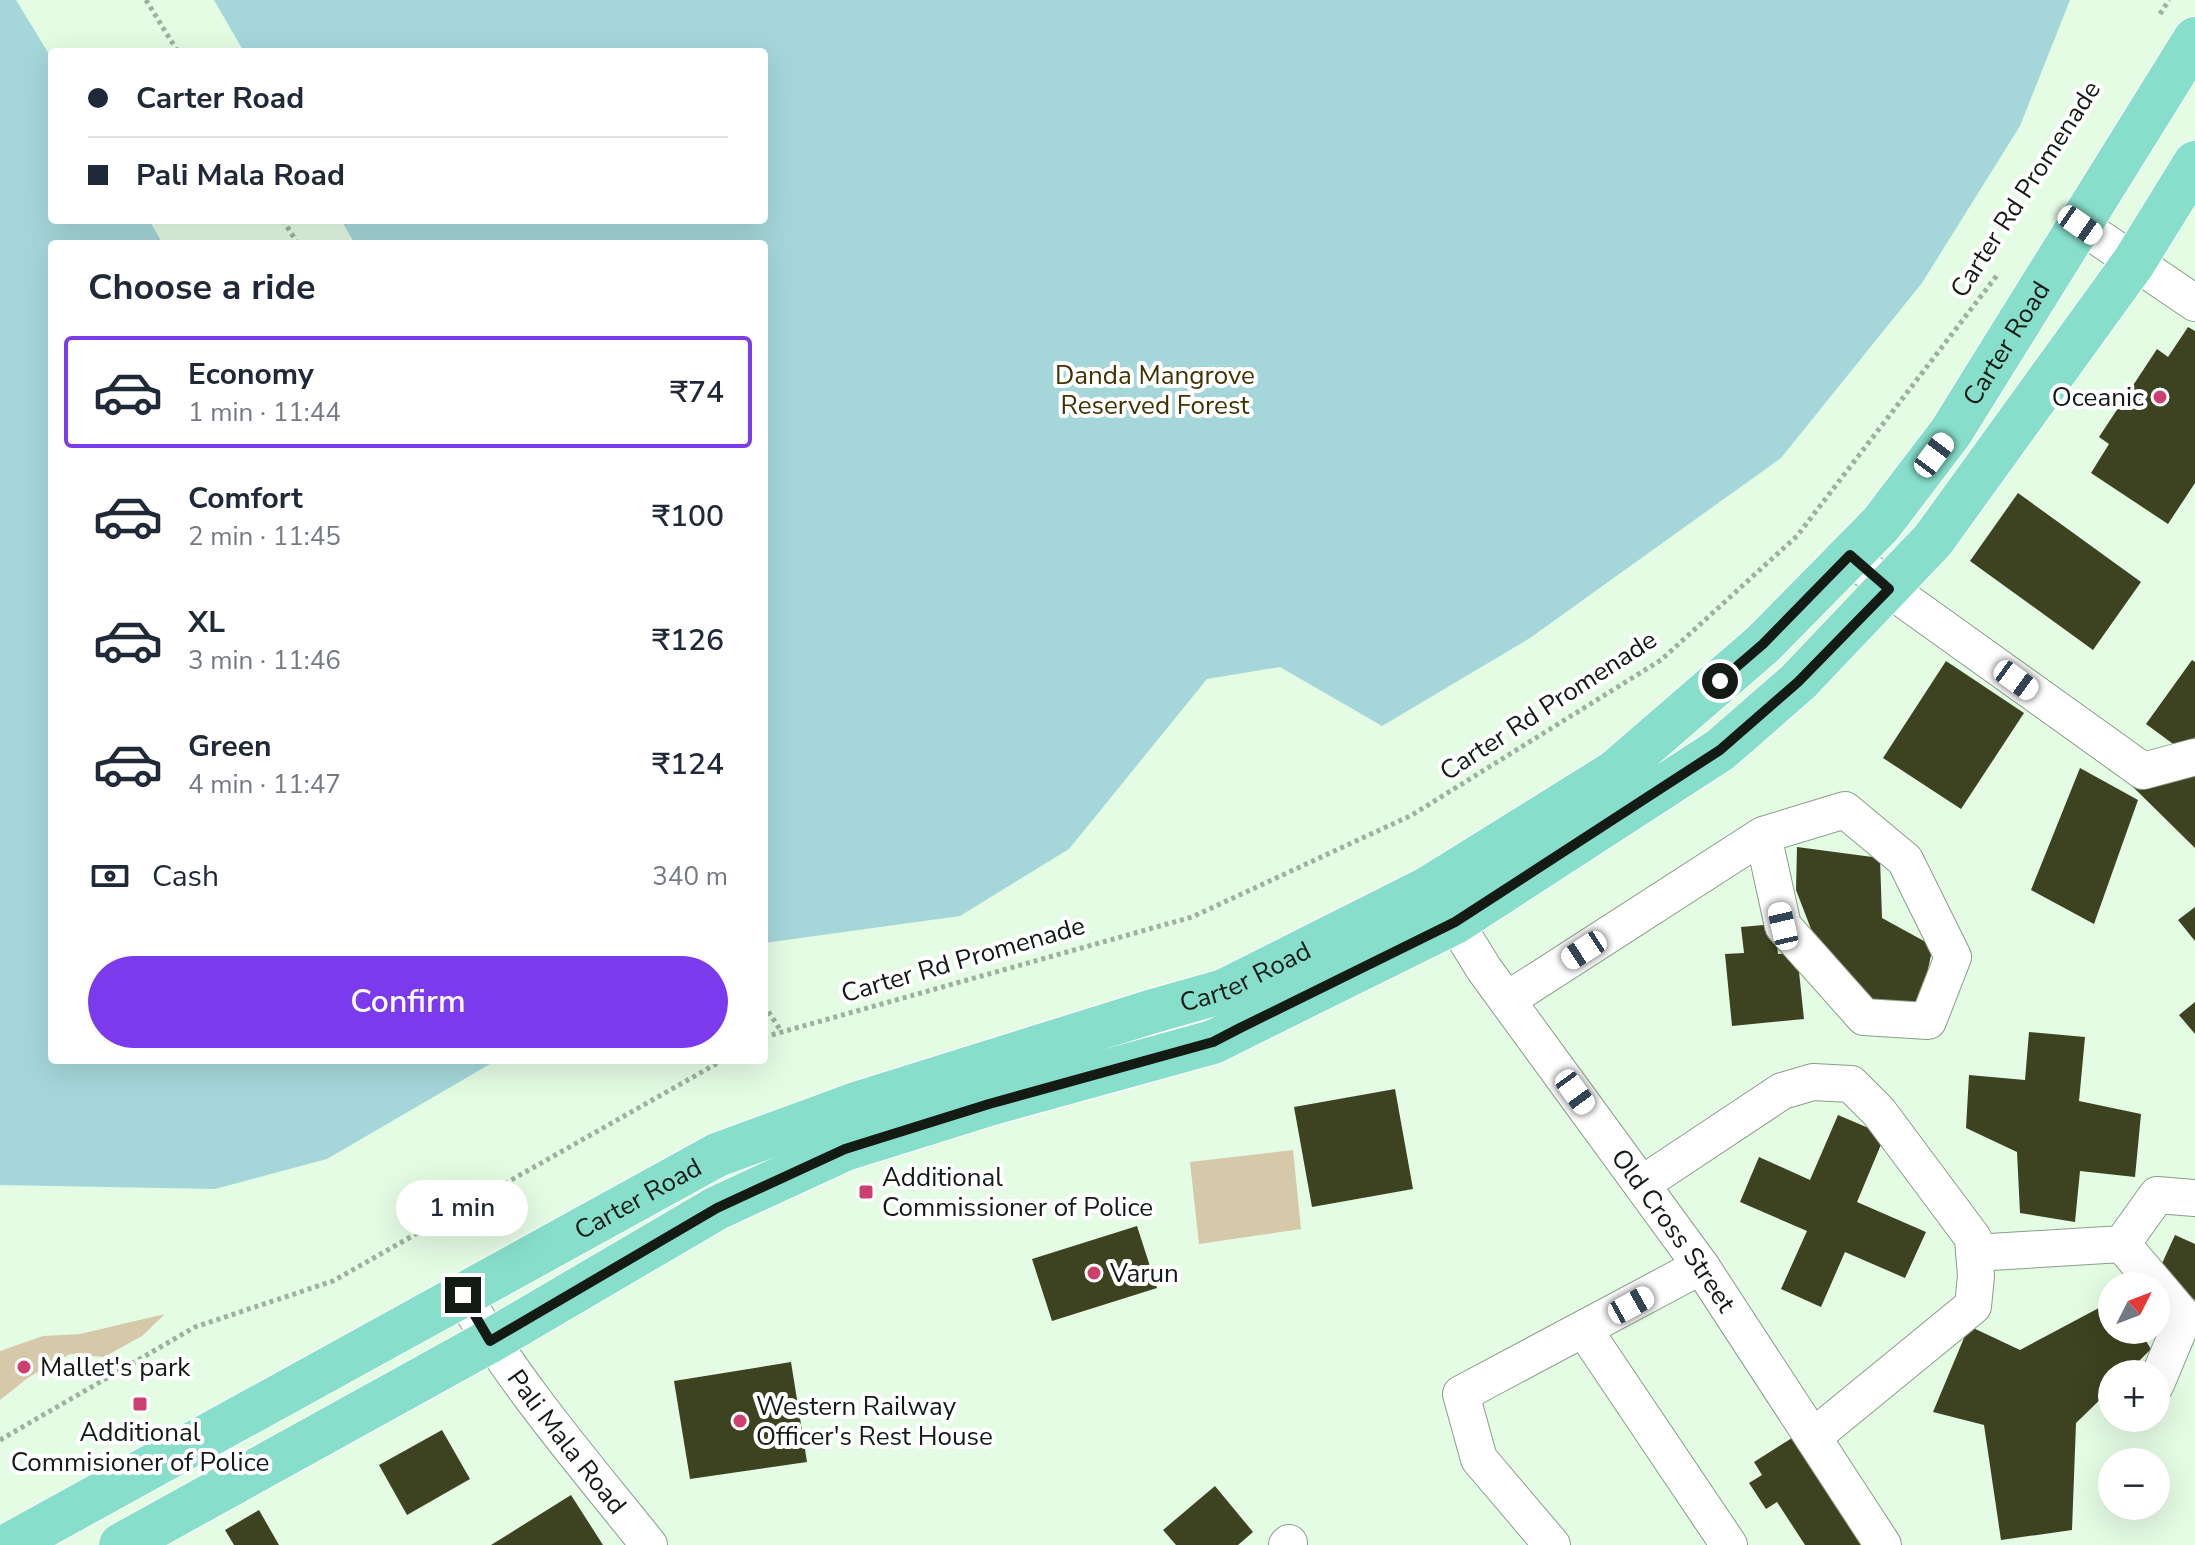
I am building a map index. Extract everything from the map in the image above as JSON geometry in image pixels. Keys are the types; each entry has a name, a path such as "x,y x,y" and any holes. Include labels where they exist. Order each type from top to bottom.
{"main road":[{"name":"Carter Road","path":"9,1545 717,1155 859,1103 1224,991 1427,889 1615,772 1763,644 1881,524 1951,432 2195,39"},
{"name":"Carter Road","path":"121,1545 490,1341 717,1208 845,1149 989,1104 1213,1042 1455,922 1720,750 1798,682 1933,540 2134,262 2195,163"},
{"path":"340,1363 365,1410"}],"street":[{"path":"2080,225 2195,303"},
{"path":"1850,555 1889,589 2143,771 2195,757"},
{"path":"1507,1000 1763,835 1845,810 1905,860 1953,957 1928,1021 1864,1017 1783,926 1763,835"},
{"name":"Old Cross Street","path":"1455,922 1484,969 1701,1266 1883,1545"},
{"path":"1642,1184 1782,1091 1813,1082 1851,1084 1879,1112 1973,1238 1976,1276 1973,1306 1813,1437"},
{"path":"2122,1244 2157,1195 2195,1198"},
{"path":"1974,1253 2122,1244"},
{"path":"2122,1244 2184,1317 2166,1360"},
{"path":"1552,1545 1479,1459 1461,1394 1585,1331 1701,1266"},
{"name":"Pali Mala Road","path":"463,1295 490,1341 530,1397 649,1545"},
{"path":"1585,1331 1729,1545"}],"path":[{"path":"146,0 176,48"},
{"path":"2153,27 2169,0"},
{"name":"Carter Rd Promenade","path":"768,1036 1192,917 1412,815 1622,685 1661,660 1797,536 2002,269"},
{"path":"768,1011 781,1031"},
{"path":"0,1440 195,1327 333,1281 716,1064"}],"shaded area":[{"path":"1293,1150 1301,1229 1199,1244 1190,1162"},
{"name":"Mallet's park","path":"165,1314 142,1336 104,1357 70,1354 29,1377 0,1400 0,1351 43,1336 80,1334"}],"water":[{"path":"0,0 16,0 48,52 48,224 151,224 161,240 48,240 48,1064 490,1064 327,1159 215,1189 0,1185"},
{"name":"Danda Mangrove Reserved Forest","path":"214,0 2070,0 2020,126 1922,283 1781,458 1530,638 1382,726 1280,667 1207,679 1069,849 960,916 768,942 768,240 353,240 343,224 768,224 768,48 242,48"}],"building":[{"name":"Oceanic","path":"2188,327 2195,331 2195,483 2168,524 2091,473 2109,444 2099,437 2157,349 2168,357"},
{"path":"2018,493 2141,582 2093,650 1970,561"},
{"path":"2192,660 2195,662 2195,737 2184,752 2146,724"},
{"path":"1946,661 2024,713 1961,809 1883,758"},
{"path":"2195,758 2195,848 2131,785 2157,759"},
{"path":"2080,768 2138,800 2094,924 2031,890"},
{"path":"1797,847 1880,858 1882,918 1933,946 1919,1011 1866,1001 1811,929 1796,890"},
{"path":"2195,907 2195,941 2178,920"},
{"path":"1775,924 1778,954 1797,953 1804,1019 1732,1026 1725,954 1744,953 1741,927"},
{"path":"2195,1002 2195,1034 2179,1015"},
{"path":"2029,1032 2085,1037 2079,1101 2141,1114 2135,1177 2080,1171 2075,1222 2020,1213 2017,1152 1966,1128 1969,1075 2025,1080"},
{"path":"1395,1089 1413,1189 1312,1207 1294,1107"},
{"path":"1838,1115 1885,1135 1857,1202 1926,1232 1905,1278 1845,1252 1821,1307 1781,1289 1807,1231 1740,1202 1759,1157 1810,1180"},
{"name":"Varun","path":"1137,1226 1157,1288 1052,1321 1032,1259"},
{"path":"2175,1235 2195,1244 2195,1300 2170,1288 2170,1272 2158,1272"},
{"path":"2098,1308 2098,1344 2148,1344 2151,1349 2140,1360 2098,1360 2098,1402 2076,1423 2072,1530 2001,1540 1984,1425 1933,1412 1969,1326 2020,1350"},
{"name":"Western Railway Officer's Rest House","path":"791,1362 807,1462 690,1479 674,1381"},
{"path":"442,1430 470,1479 407,1515 379,1465"},
{"path":"1792,1438 1861,1545 1805,1545 1777,1502 1766,1509 1749,1483 1762,1475 1754,1462"},
{"path":"1215,1486 1253,1532 1238,1545 1176,1545 1163,1530"},
{"path":"571,1495 603,1545 491,1545"},
{"path":"259,1510 279,1545 234,1545 225,1530"}],"place":[{"name":"Oceanic","path":"2160,397"},
{"name":"Additional Commissioner of Police","path":"866,1192"},
{"name":"Varun","path":"1094,1273"},
{"name":"Mallet's park","path":"24,1367"},
{"name":"Additional Commisioner of Police","path":"140,1404"},
{"name":"Western Railway Officer's Rest House","path":"740,1421"}],"route":[{"path":"463,1295 490,1341 717,1208 845,1149 989,1104 1213,1042 1455,922 1720,750 1798,682 1889,589 1850,555 1763,644 1720,681"}]}
